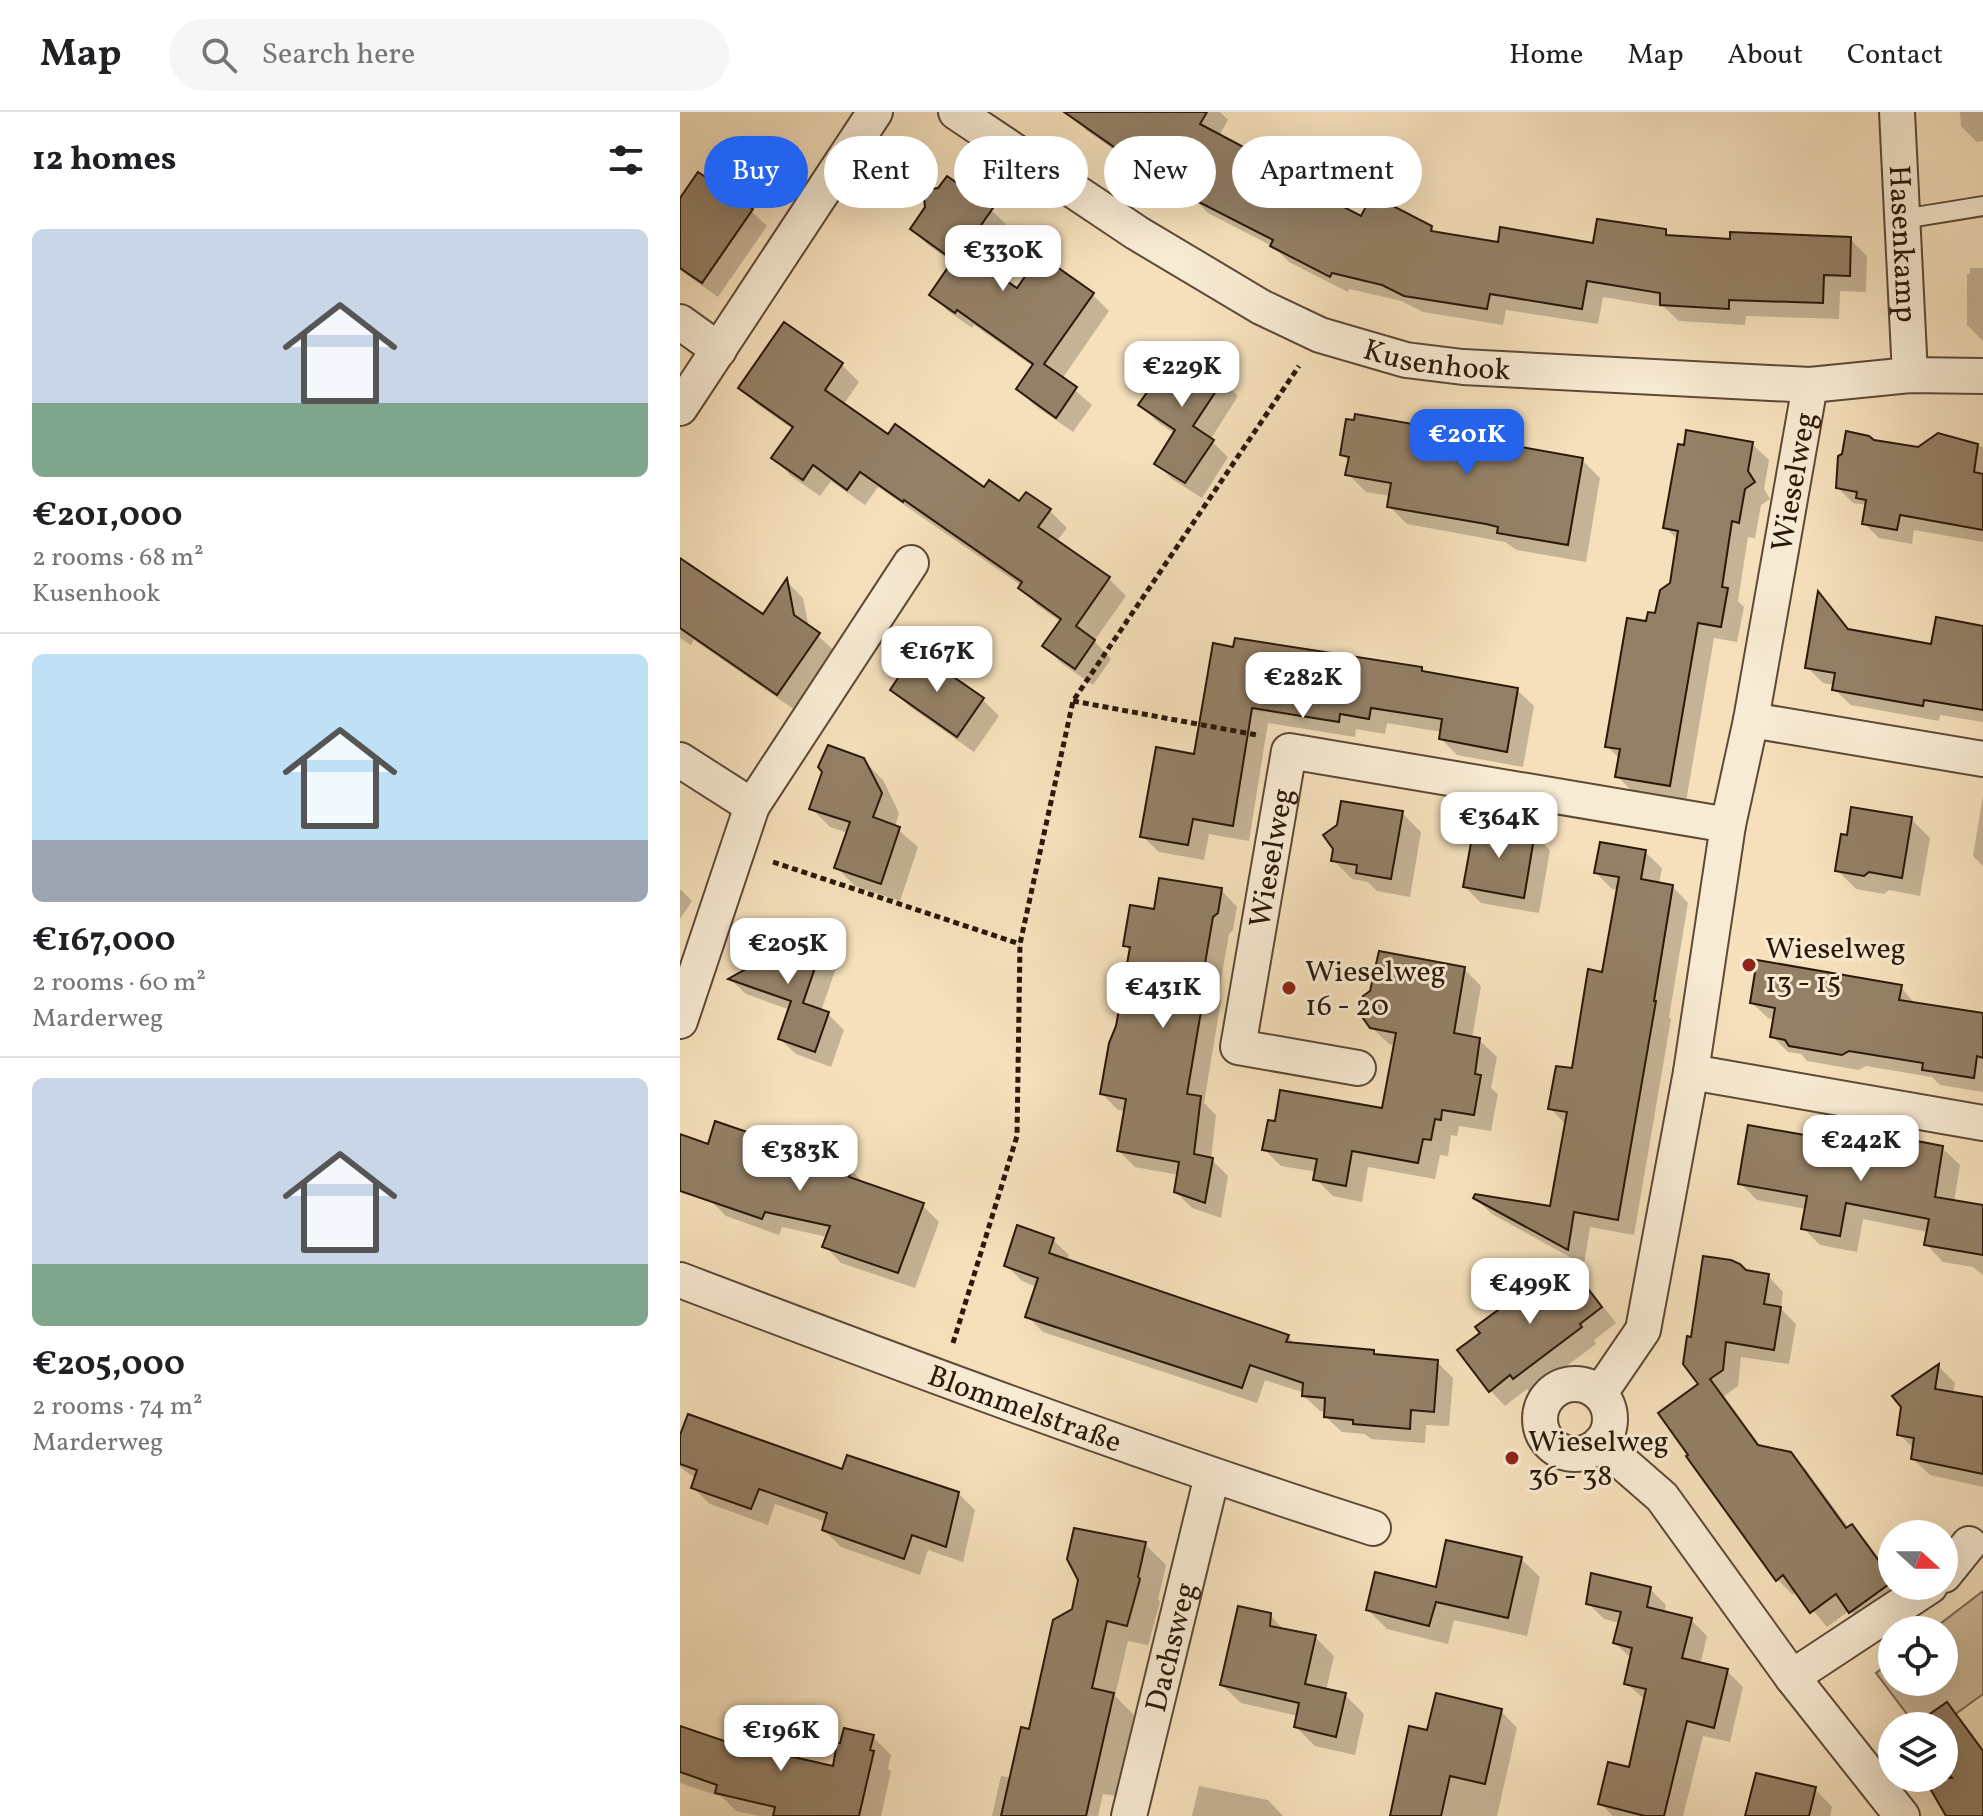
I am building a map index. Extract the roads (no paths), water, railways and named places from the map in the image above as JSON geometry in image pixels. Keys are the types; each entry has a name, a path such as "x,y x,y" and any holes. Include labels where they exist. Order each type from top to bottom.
{"street":[{"path":"680,408 875,112"},
{"name":"Kusenhook","path":"956,112 1149,240 1261,307 1320,335 1406,360 1463,367 1810,385 1910,375 1983,376"},
{"name":"Hasenkamp","path":"1897,112 1910,375"},
{"path":"680,322 719,350"},
{"name":"Wieselweg","path":"1600,1393 1643,1330 1691,1072 1728,825 1751,720 1810,385"},
{"path":"680,1021 752,806 911,563"},
{"path":"1751,720 1983,759"},
{"name":"Wieselweg","path":"1358,1068 1238,1047 1289,751 1728,825"},
{"path":"680,760 752,806"},
{"path":"1691,1072 1983,1123"},
{"name":"Blommelstraße","path":"680,1280 942,1380 1212,1476 1373,1528"},
{"path":"1563,1386 1586,1386 1600,1393 1610,1422 1600,1443 1581,1454 1559,1451 1543,1434 1540,1420 1545,1400 1563,1386"},
{"path":"1600,1443 1662,1497 1792,1677 1902,1816"},
{"name":"Dachsweg","path":"1129,1816 1212,1476"},
{"path":"1958,1558 1969,1544"},
{"path":"1792,1677 1909,1600"}],"lane":[{"path":"1903,219 1983,206"}],"place":[{"name":"Wieselweg 13 - 15","path":"1749,965"},
{"name":"Wieselweg 16 - 20","path":"1289,988"},
{"name":"Wieselweg 36 - 38","path":"1512,1458"}]}
